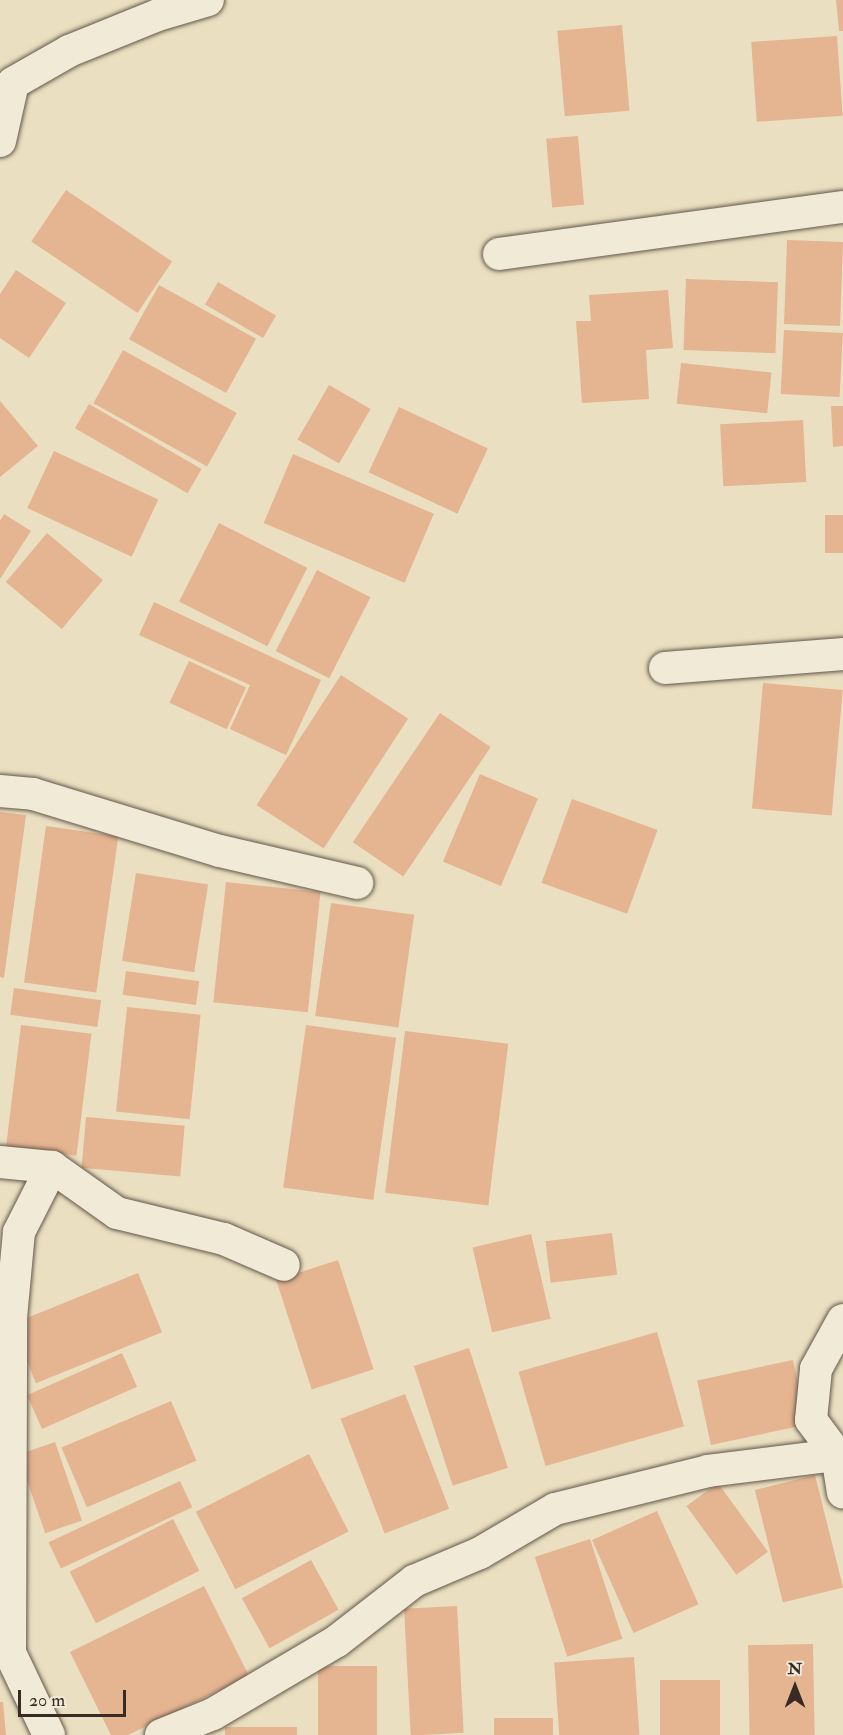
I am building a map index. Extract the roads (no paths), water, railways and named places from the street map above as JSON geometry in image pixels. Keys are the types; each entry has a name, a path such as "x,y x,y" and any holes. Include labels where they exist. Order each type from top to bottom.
{"street":[{"path":"0,141 13,83 69,51 158,15 208,0"},
{"path":"499,254 843,207"},
{"path":"665,668 843,654"},
{"path":"0,791 33,794 220,851 357,883"},
{"path":"0,1162 52,1167 117,1213 224,1239 284,1265"},
{"path":"49,1735 10,1653 11,1318 19,1232 52,1167"},
{"path":"843,1320 816,1369 811,1420 837,1455 843,1493"},
{"path":"161,1735 213,1714 337,1641 414,1581 480,1553 555,1509 708,1471 837,1455"}]}
